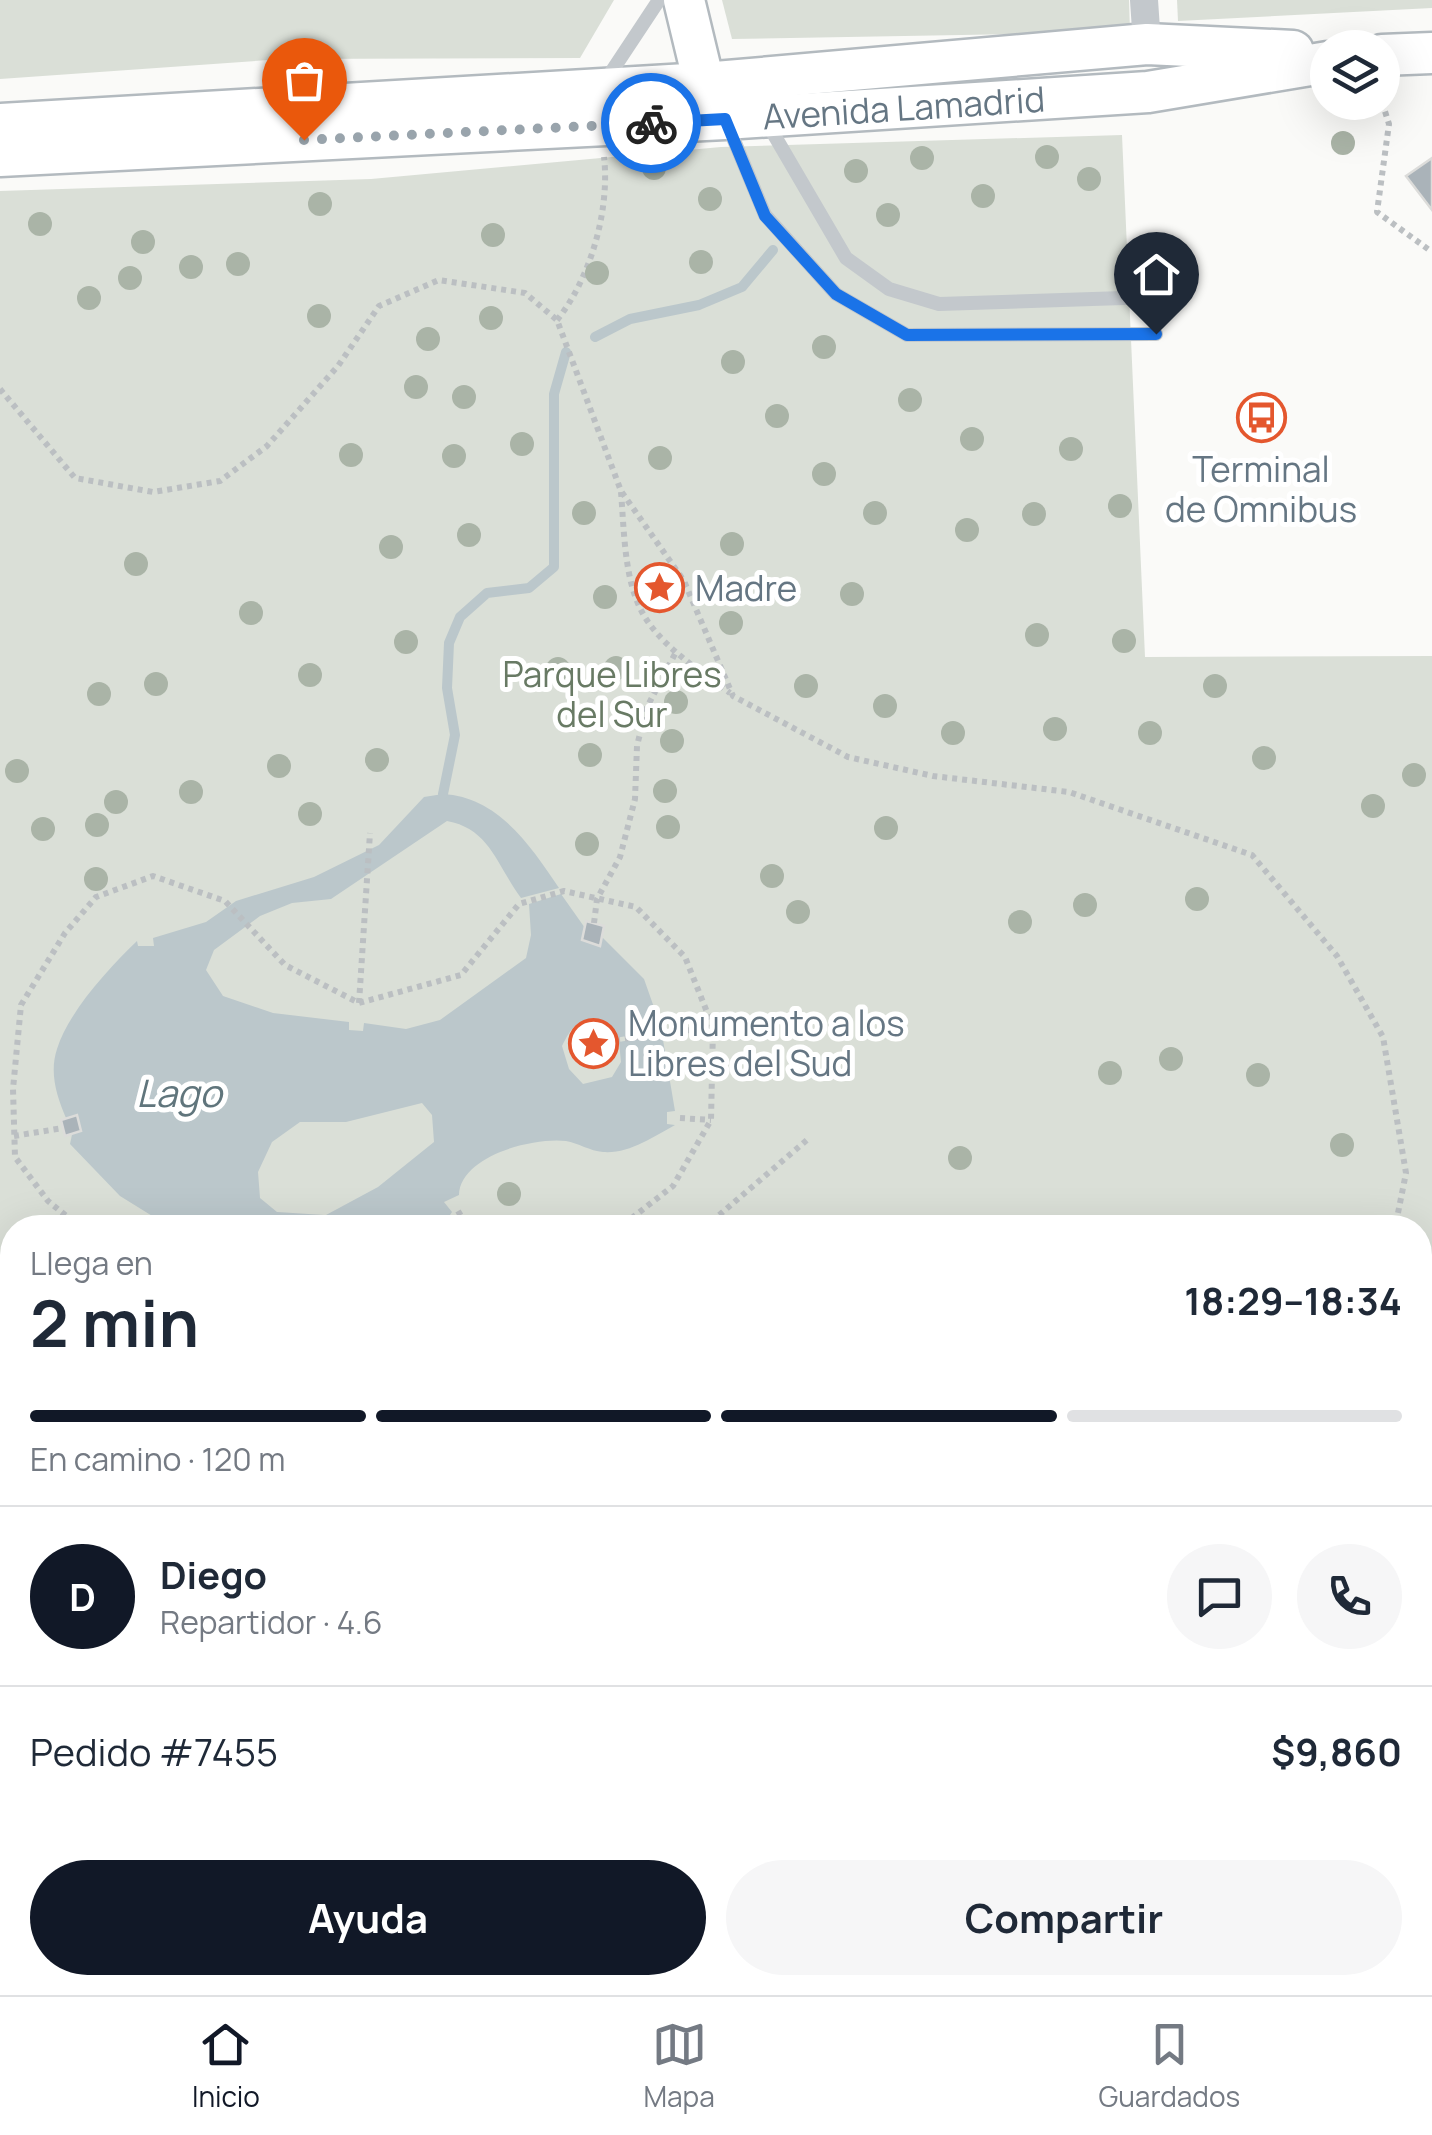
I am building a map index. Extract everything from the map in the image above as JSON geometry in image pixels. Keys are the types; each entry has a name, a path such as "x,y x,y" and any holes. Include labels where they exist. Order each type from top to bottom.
{"main road":[{"path":"684,0 704,83 745,118"},
{"name":"Avenida Lamadrid","path":"0,156 600,107 704,83 1147,44 1310,52"},
{"path":"1400,54 1432,53"},
{"name":"Avenida Lamadrid","path":"0,124 600,107 745,118 1148,92 1310,65"}],"street":[{"path":"1144,0 1147,44"}],"lane":[{"path":"600,107 659,0"},
{"path":"745,118 846,258 890,288 938,304 1154,297"},
{"path":"745,118 765,216 836,294 907,335 1156,334"}],"path":[{"path":"557,320 591,250 608,193 600,107"},
{"path":"1388,120 1376,212 1432,252"},
{"path":"0,389 75,478 152,492 220,481 267,446 338,366 379,306 439,280 525,293 557,320 620,491 625,542 640,608 676,652 733,696 848,757 933,776 1069,792 1252,855 1337,956 1383,1037 1406,1174 1398,1215"},
{"path":"620,491 684,581 733,696"},
{"path":"594,923 597,899 620,857 635,799 637,746 646,709 676,652"},
{"path":"359,1003 370,833"},
{"path":"65,1215 48,1201 15,1157 21,1005 65,934 96,896 153,876 225,901 285,965 359,1003 461,976 519,904 564,891 636,908 684,957 713,1028 711,1120 673,1186 635,1215"},
{"path":"616,1040 713,1028"},
{"path":"680,1118 711,1120"},
{"path":"14,1136 62,1128"},
{"path":"719,1215 807,1140"},
{"path":"458,1211 460,1215"}],"green space":[{"path":"0,0 614,0 580,58 283,59 0,79"},
{"path":"722,0 1129,0 1130,32 732,39"},
{"path":"1177,0 1432,0 1432,8 1178,21"},
{"name":"Parque Libres del Sur","path":"1122,135 1145,657 1432,656 1432,1215 0,1215 0,191 371,179 721,147"}],"water":[{"name":"Lago","path":"424,797 463,797 496,814 524,840 559,888 521,898 483,840 462,825 447,821 331,899 292,903 260,916 214,950 206,970 223,996 273,1013 349,1022 349,1030 363,1031 364,1023 406,1029 440,1020 526,958 531,935 529,904 561,894 585,928 582,940 600,945 602,937 644,979 662,1030 615,1038 598,1019 580,1023 562,1046 569,1069 583,1084 612,1077 621,1062 619,1042 662,1034 675,1111 667,1112 667,1124 675,1125 640,1144 613,1152 552,1141 500,1152 472,1170 459,1195 444,1202 452,1212 450,1215 326,1215 378,1187 434,1142 432,1115 422,1103 346,1122 300,1122 272,1142 258,1172 260,1198 277,1212 324,1215 151,1215 120,1196 70,1144 76,1116 66,1118 55,1085 57,1049 91,991 137,941 138,946 154,946 153,938 206,922 236,901 314,877 379,845"}],"building":[{"path":"1432,158 1432,210 1406,176"},
{"path":"586,921 604,926 600,946 582,940"},
{"path":"77,1115 81,1131 65,1136 61,1120"}],"waterway":[{"path":"595,337 630,319 699,305 742,287 773,250"},
{"path":"443,794 455,735 447,688 449,643 460,617 487,593 529,588 554,567 554,394 566,352"}],"way so far":[{"path":"304,140 651,123"}],"place":[{"name":"Terminal de Omnibus","path":"1261,417"},
{"name":"Madre","path":"660,588"},
{"name":"Monumento a los Libres del Sud","path":"593,1043"}],"route":[{"path":"651,123 725,119 765,216 836,294 907,335 1156,334"}]}
